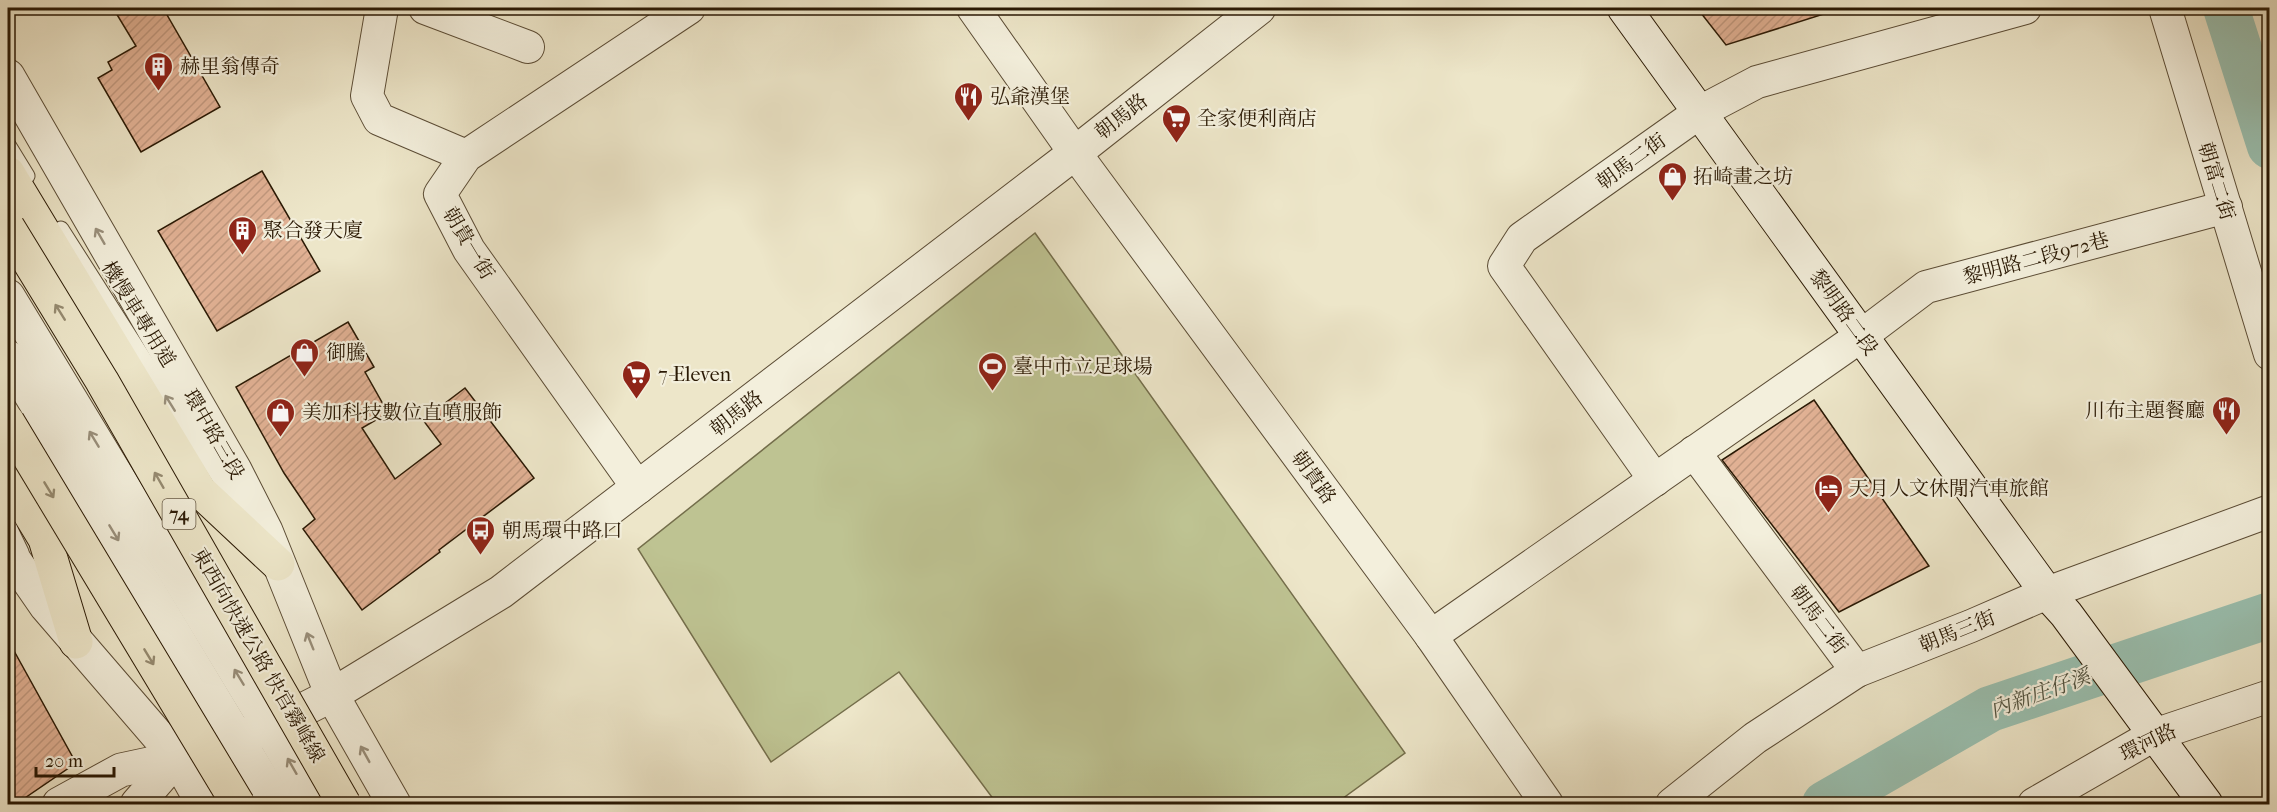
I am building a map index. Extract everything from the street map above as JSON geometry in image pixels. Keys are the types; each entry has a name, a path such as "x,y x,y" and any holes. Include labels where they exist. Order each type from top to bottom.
{"highway":[{"name":"74","path":"20,179 212,490 278,564"},
{"name":"東西向快速公路 快官霧峰線","path":"8,227 102,381 344,804"},
{"path":"8,422 238,804"},
{"path":"8,478 45,539 76,642"}],"street":[{"path":"382,8 368,96 379,119 466,156"},
{"path":"425,8 528,47"},
{"name":"朝貴一街","path":"638,488 464,241 440,194 466,156 689,8"},
{"path":"973,8 1075,153"},
{"name":"朝馬路","path":"59,804 121,770 177,758 270,727 332,695 501,592 1075,153 1259,8"},
{"name":"黎明路二段","path":"1624,8 2056,604 2149,728"},
{"name":"朝馬二街","path":"1655,480 1504,266 1522,238 1700,112 1757,82 2025,8"},
{"name":"朝富二街","path":"2165,8 2270,354"},
{"name":"環中路三段","path":"8,75 235,470 266,531 332,695 394,804"},
{"name":"朝貴路","path":"1075,153 1431,636 1548,804"},
{"name":"黎明路二段972巷","path":"1861,336 1926,287 2226,207"},
{"path":"8,296 270,727 314,804"},
{"path":"1431,636 1861,336"},
{"path":"8,357 277,804"},
{"name":"朝馬二街","path":"1694,452 1857,671"},
{"name":"朝馬三街","path":"1672,804 1755,738 1857,671 1971,626 2056,604 2270,511"},
{"path":"8,551 46,606 177,758 203,804"},
{"name":"環河路","path":"2034,804 2149,728 2270,696"},
{"path":"2149,728 2206,804"},
{"name":"朝馬路","path":"137,804 177,758"}],"lane":[{"path":"8,145 20,179"},
{"name":"機慢車專用道","path":"52,216 212,490"},
{"path":"8,525 46,606"}],"green space":[{"name":"臺中市立足球場","path":"1035,233 1405,753 1335,804 997,804 899,672 771,762 638,549"}],"building":[{"name":"赫里翁傳奇","path":"113,8 163,8 220,107 141,152 98,78 112,70 108,62 136,46"},
{"path":"1697,8 1829,8 1830,12 1726,45"},
{"name":"聚合發天廈","path":"262,171 320,271 217,331 158,231"},
{"path":"348,322 374,367 365,372 388,413 362,428 395,479 441,444 423,420 465,388 534,478 362,610 303,529 315,519 284,473 236,387"},
{"name":"天月人文休閒汽車旅館","path":"1814,400 1929,566 1839,612 1722,460"},
{"path":"8,640 76,763 16,804 8,804"}],"waterway":[{"path":"2226,8 2270,146"},
{"name":"內新庄仔溪","path":"1825,804 1990,709 2270,615"}],"place":[{"name":"赫里翁傳奇","path":"159,92"},
{"name":"弘爺漢堡","path":"969,122"},
{"name":"全家便利商店","path":"1176,144"},
{"name":"拓崎畫之坊","path":"1672,202"},
{"name":"聚合發天廈","path":"242,256"},
{"name":"御騰","path":"305,378"},
{"name":"臺中市立足球場","path":"992,392"},
{"name":"7-Eleven","path":"637,400"},
{"name":"川布主題餐廳","path":"2226,436"},
{"name":"美加科技數位直噴服飾","path":"281,438"},
{"name":"天月人文休閒汽車旅館","path":"1828,514"},
{"name":"朝馬環中路口","path":"481,556"}]}
